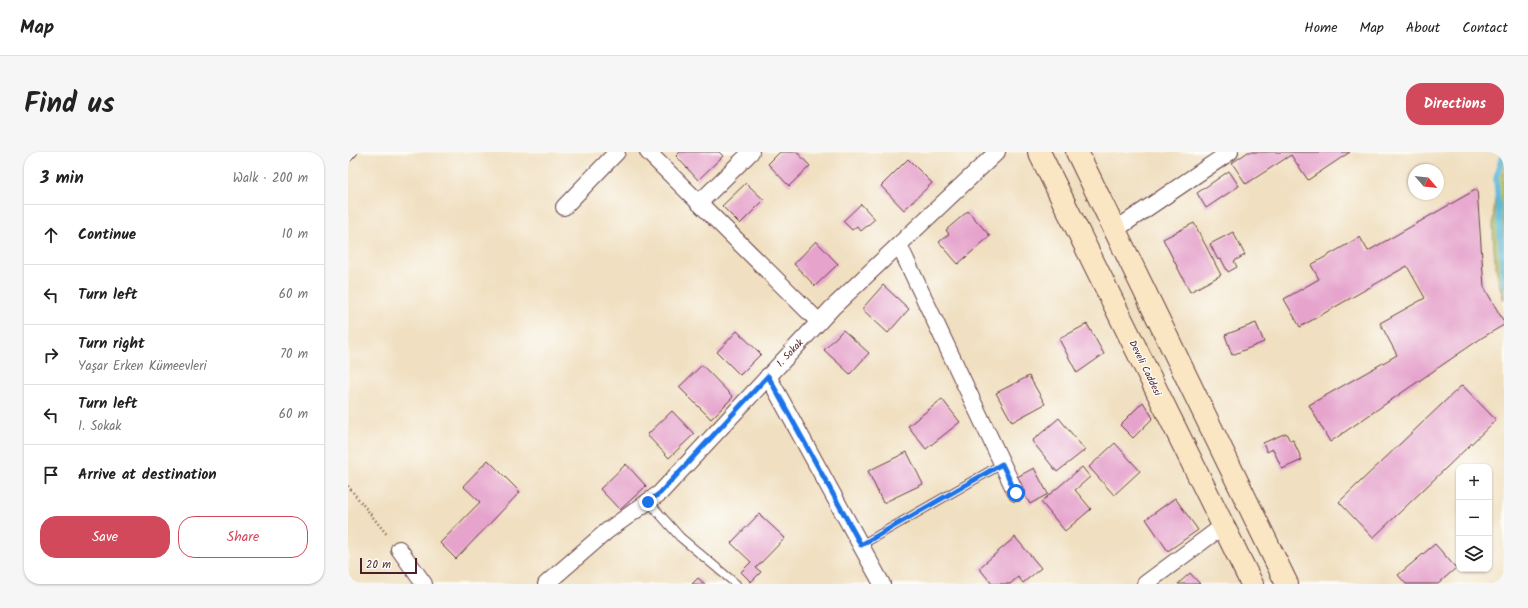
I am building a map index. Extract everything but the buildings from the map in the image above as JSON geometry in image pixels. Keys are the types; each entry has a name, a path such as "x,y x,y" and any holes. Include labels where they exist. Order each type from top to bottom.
{"main road":[{"name":"Develi Caddesi","path":"1039,152 1252,584"},
{"path":"1077,152 1287,584"}],"street":[{"path":"564,207 617,152"},
{"path":"648,152 819,322"},
{"path":"699,203 750,152"},
{"name":"1. Sokak","path":"546,584 607,531 660,493 819,322 997,152"},
{"path":"1115,230 1230,152"},
{"path":"899,245 1016,493"},
{"path":"768,376 882,584"},
{"path":"1145,584 1223,526"},
{"path":"398,549 424,584"}],"lane":[{"path":"348,157 353,152"},
{"path":"861,545 1002,464"},
{"path":"648,502 680,537 736,584"}],"path":[{"path":"348,486 398,549"}],"green space":[{"path":"1504,155 1504,301 1496,264 1493,228 1496,192"}],"waterway":[{"path":"1503,152 1496,179 1504,285"}],"route":[{"path":"648,502 660,493 768,376 861,545 1002,464 1016,493"}]}
